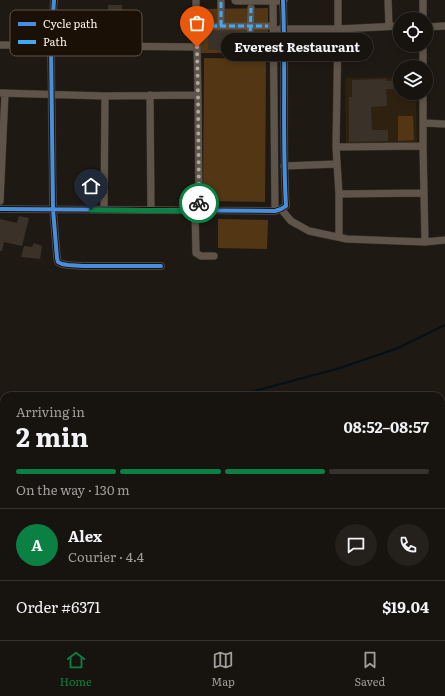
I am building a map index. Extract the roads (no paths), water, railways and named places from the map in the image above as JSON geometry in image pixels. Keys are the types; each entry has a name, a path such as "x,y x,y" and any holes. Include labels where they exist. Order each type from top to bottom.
{"main road":[{"path":"236,0 283,0"}],"street":[{"path":"54,0 54,10"},
{"path":"196,0 198,95 196,253 201,256 214,256"},
{"path":"221,0 221,26"},
{"path":"273,0 271,28 274,40 278,210 291,221 309,231 347,239 425,242 445,240"},
{"path":"0,209 197,211 278,210 286,206 284,166 283,0"},
{"path":"338,0 336,147 339,237"},
{"path":"388,0 389,26"},
{"path":"423,0 423,12"},
{"path":"250,40 251,8"},
{"path":"202,26 338,29 393,26"},
{"path":"433,27 445,26"},
{"path":"236,40 274,40"},
{"path":"0,45 10,45"},
{"path":"142,47 197,47"},
{"path":"52,56 53,209 58,262 62,264 83,266 161,266"},
{"path":"0,201 3,93 105,96 198,95"},
{"path":"150,95 151,210"},
{"path":"104,210 105,96"},
{"path":"423,100 425,242"},
{"path":"423,123 445,124"},
{"path":"336,147 423,146"},
{"path":"284,166 337,164"},
{"path":"338,194 421,193 424,191"}],"waterway":[{"path":"250,392 337,369 398,348 445,325"}],"place":[{"name":"Everest Restaurant","path":"197,47"}]}
